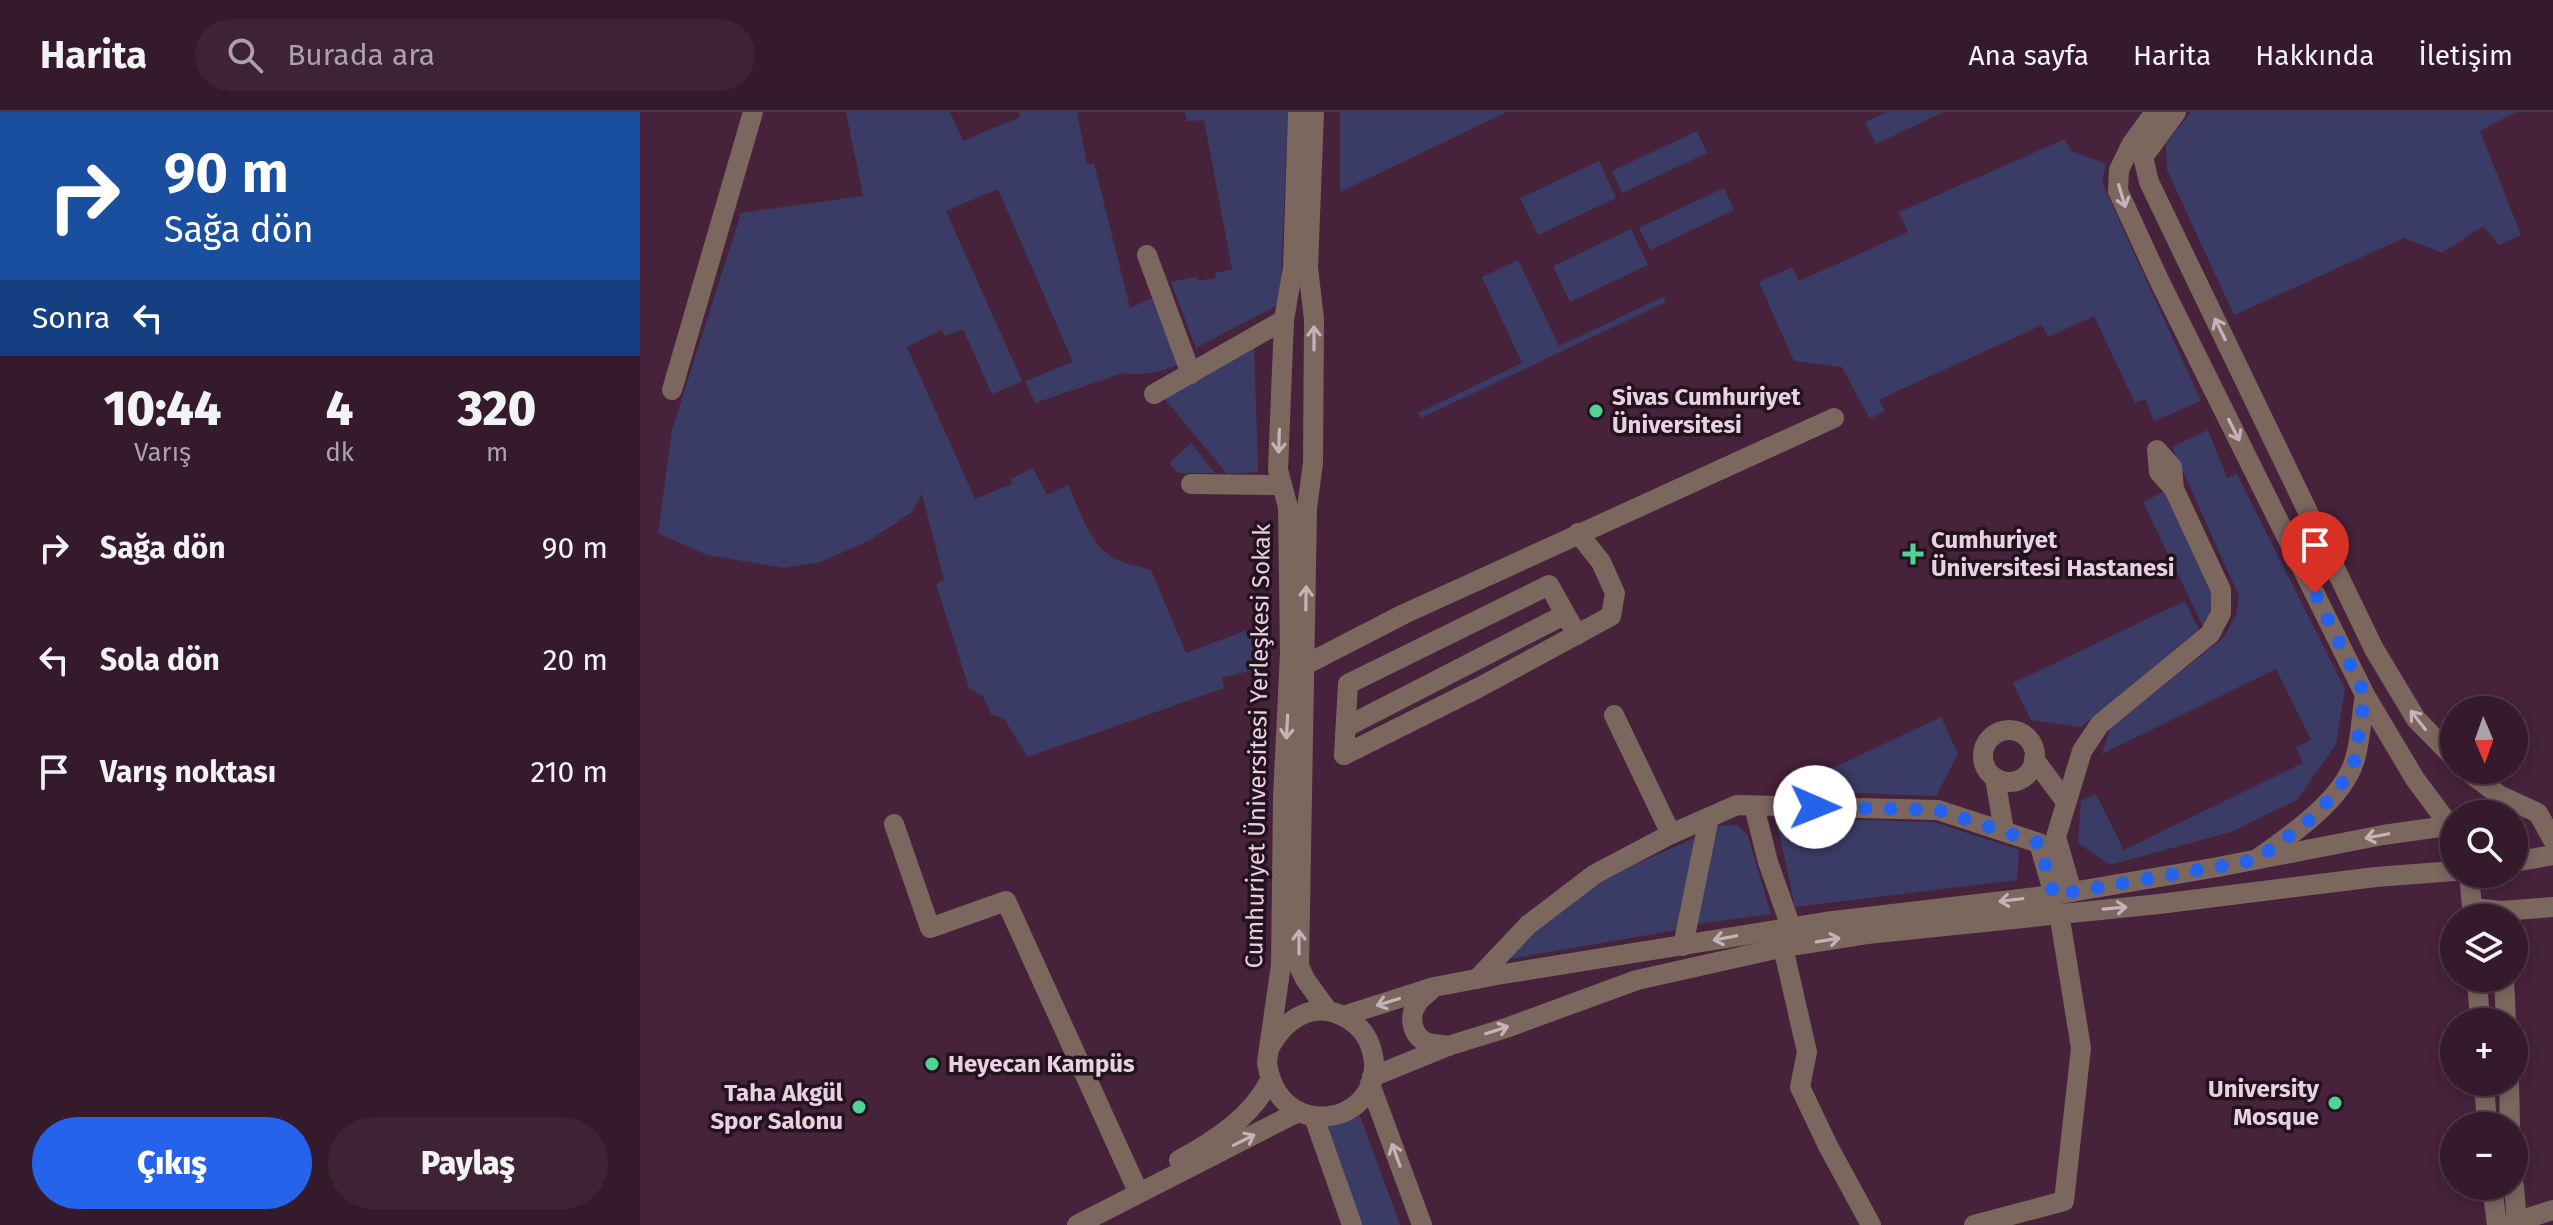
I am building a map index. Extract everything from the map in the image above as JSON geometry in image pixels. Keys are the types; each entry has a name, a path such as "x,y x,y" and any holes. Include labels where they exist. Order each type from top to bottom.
{"street":[{"path":"672,390 753,112"},
{"name":"Cumhuriyet Üniversitesi Yerleşkesi Sokak","path":"1270,1080 1267,1062 1281,965 1283,797 1289,666 1288,507 1278,470 1284,320 1293,268 1298,112"},
{"name":"Cumhuriyet Üniversitesi Yerleşkesi Sokak","path":"1314,112 1308,268 1314,319 1313,463 1307,508 1299,966 1305,979 1336,1013 1357,1025 1367,1037 1373,1052 1371,1081 1422,1225"},
{"path":"2155,112 2131,145 2119,170 2118,191 2365,695 2415,779 2440,812"},
{"path":"2176,112 2143,157 2149,182 2374,649 2416,719 2440,744"},
{"path":"1147,255 1191,374"},
{"path":"1154,394 1284,320"},
{"path":"1305,665 1404,614 1834,418"},
{"path":"1191,484 1281,485"},
{"path":"1974,1225 2064,1201 2081,1048 2056,837 2082,751 2100,724 2210,634 2219,621 2222,604 2221,590 2174,489"},
{"path":"1577,635 1549,585 1348,684 1344,755 1478,688 1577,635 1611,616 1615,593 1601,562 1578,533"},
{"path":"1346,727 1564,615"},
{"path":"2256,860 2305,824 2336,793 2354,763 2365,695"},
{"path":"1614,715 1671,834"},
{"path":"2034,759 2028,773 2016,781 2002,781 1985,767 1983,753 1989,739 2001,731 2015,731 2028,739 2034,759 2066,802"},
{"path":"1995,778 2004,831"},
{"path":"2484,784 2499,795 2546,813 2553,840"},
{"path":"1477,979 1528,925 1595,874 1671,834 1737,805 1938,810 2039,843 2062,900"},
{"path":"1754,806 1807,1052 1800,1087 1871,1225"},
{"path":"1683,946 1709,818"},
{"path":"894,824 930,928 1006,901 1136,1187"},
{"path":"1270,1047 1279,1031 1293,1019 1310,1012 1336,1013 1477,979 1683,946 1784,934 1867,934 2062,900 2383,835 2440,830"},
{"path":"2528,859 2553,855"},
{"path":"2062,900 2440,872"},
{"path":"2528,911 2553,907"},
{"path":"1100,1213 1241,1118 1256,1105 1270,1080 1285,1103 1306,1114 1332,1116 1348,1110 1361,1099 1371,1081 1448,1046 1637,980 1784,934"},
{"path":"1434,987 1417,1002 1412,1016 1413,1028 1419,1038 1448,1046"},
{"path":"1077,1225 1306,1114"},
{"path":"1306,1114 1352,1225"},
{"path":"2497,1200 2506,1224"},
{"path":"2506,1224 2511,1200"},
{"path":"2506,1224 2553,1210"}],"shaded area":[{"path":"846,112 950,112 963,141 1020,117 1019,112 1077,112 1087,165 1094,163 1130,308 1153,298 1179,364 1152,373 1123,373 1035,403 1025,381 1073,362 998,189 946,211 1022,381 992,394 963,329 945,336 941,330 907,347 975,499 1012,484 1011,479 1033,468 1047,495 1068,485 1098,545 1119,561 1151,570 1186,653 1268,622 1269,666 1222,678 1224,688 1028,757 1004,719 991,714 983,696 969,688 936,584 944,580 922,494 912,512 870,540 821,562 784,568 707,555 658,533 672,430 741,213 863,196"},
{"path":"1185,112 1288,112 1280,304 1196,348 1171,282 1196,277 1198,281 1216,278 1215,273 1232,269 1204,120 1187,121"},
{"path":"1340,112 1507,112 1340,192"},
{"path":"1887,112 1943,112 1876,144 1865,122"},
{"path":"2191,112 2516,112 2480,131 2521,235 2499,245 2483,226 2442,253 2404,238 2234,315 2167,170 2166,143"},
{"path":"1697,131 1707,153 1622,193 1612,171"},
{"path":"2065,139 2070,150 2106,164 2102,182 2201,401 2154,421 2145,399 2135,403 2094,316 2048,337 2042,325 1889,395 1879,400 1885,411 1870,419 1842,367 1794,361 1759,282 1792,267 1799,281 1908,232 1899,212"},
{"path":"1599,161 1616,198 1538,235 1520,198"},
{"path":"1724,188 1734,210 1650,250 1639,228"},
{"path":"1631,229 1648,265 1570,302 1553,266"},
{"path":"1518,260 1559,346 1663,297 1666,302 1421,418 1418,413 1522,363 1482,277"},
{"path":"1254,343 1258,472 1227,474 1163,397"},
{"path":"2208,430 2227,478 2237,474 2345,689 2336,744 2297,800 2231,832 2110,865 2078,843 2081,801 2096,794 2124,850 2303,763 2296,747 2311,740 2276,669 2102,754 2110,728 2224,637 2236,615 2239,596 2172,447"},
{"path":"1191,443 1215,473 1178,473 1169,463"},
{"path":"2165,491 2213,591 2209,615 2203,626 2143,502"},
{"path":"2185,601 2199,630 2081,727 2031,720 2013,683"},
{"path":"1941,717 1958,754 1936,796 1799,791 1797,785"},
{"path":"1776,818 1934,822 2019,850 2017,880 1795,907"},
{"path":"1738,825 1748,836 1771,914 1697,924 1715,826"},
{"path":"1694,838 1696,857 1677,930 1510,959 1524,940 1603,879"},
{"path":"1357,1108 1400,1225 1362,1225 1326,1120"}],"place":[{"name":"Sivas Cumhuriyet Üniversitesi","path":"1596,411"},
{"name":"Cumhuriyet Üniversitesi Hastanesi","path":"1913,554"},
{"name":"Heyecan Kampüs","path":"932,1064"},
{"name":"University Mosque","path":"2335,1103"},
{"name":"Taha Akgül Spor Salonu","path":"859,1107"}],"route":[{"path":"1815,807 1938,810 2039,843 2054,895 2256,860 2305,824 2336,793 2354,763 2365,695 2315,593"}]}
